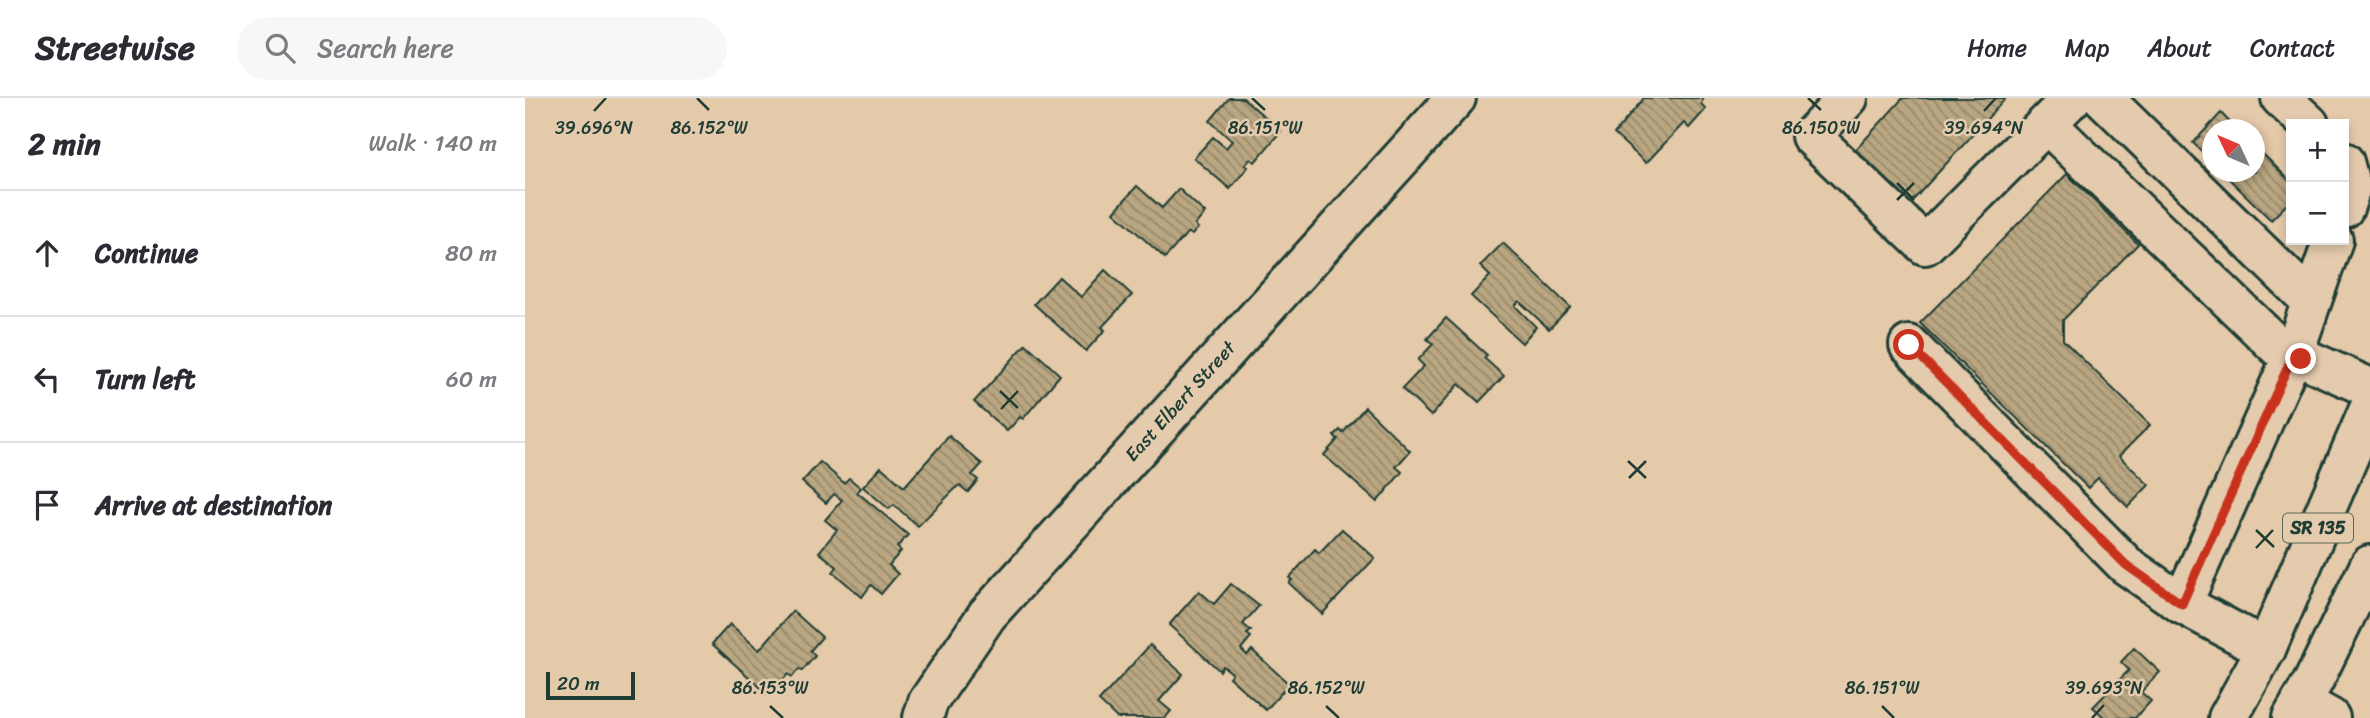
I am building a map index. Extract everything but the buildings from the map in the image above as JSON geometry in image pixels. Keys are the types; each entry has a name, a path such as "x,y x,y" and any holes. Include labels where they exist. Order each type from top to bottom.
{"street":[{"name":"East Elbert Street","path":"923,718 928,702 987,615 1456,98"},
{"path":"1848,98 1811,136 1926,245 2060,111 2277,346 2370,388"},
{"path":"2103,98 2311,302"},
{"path":"2281,98 2304,119"},
{"path":"2182,604 2293,355 2331,245"},
{"path":"1909,345 2126,565 2182,604 2266,649"},
{"name":"SR 135","path":"2228,718 2266,649 2370,407"},
{"name":"SR 135","path":"2308,713 2370,565"}],"route":[{"path":"1909,345 2126,565 2182,604 2293,355 2301,359"}]}
